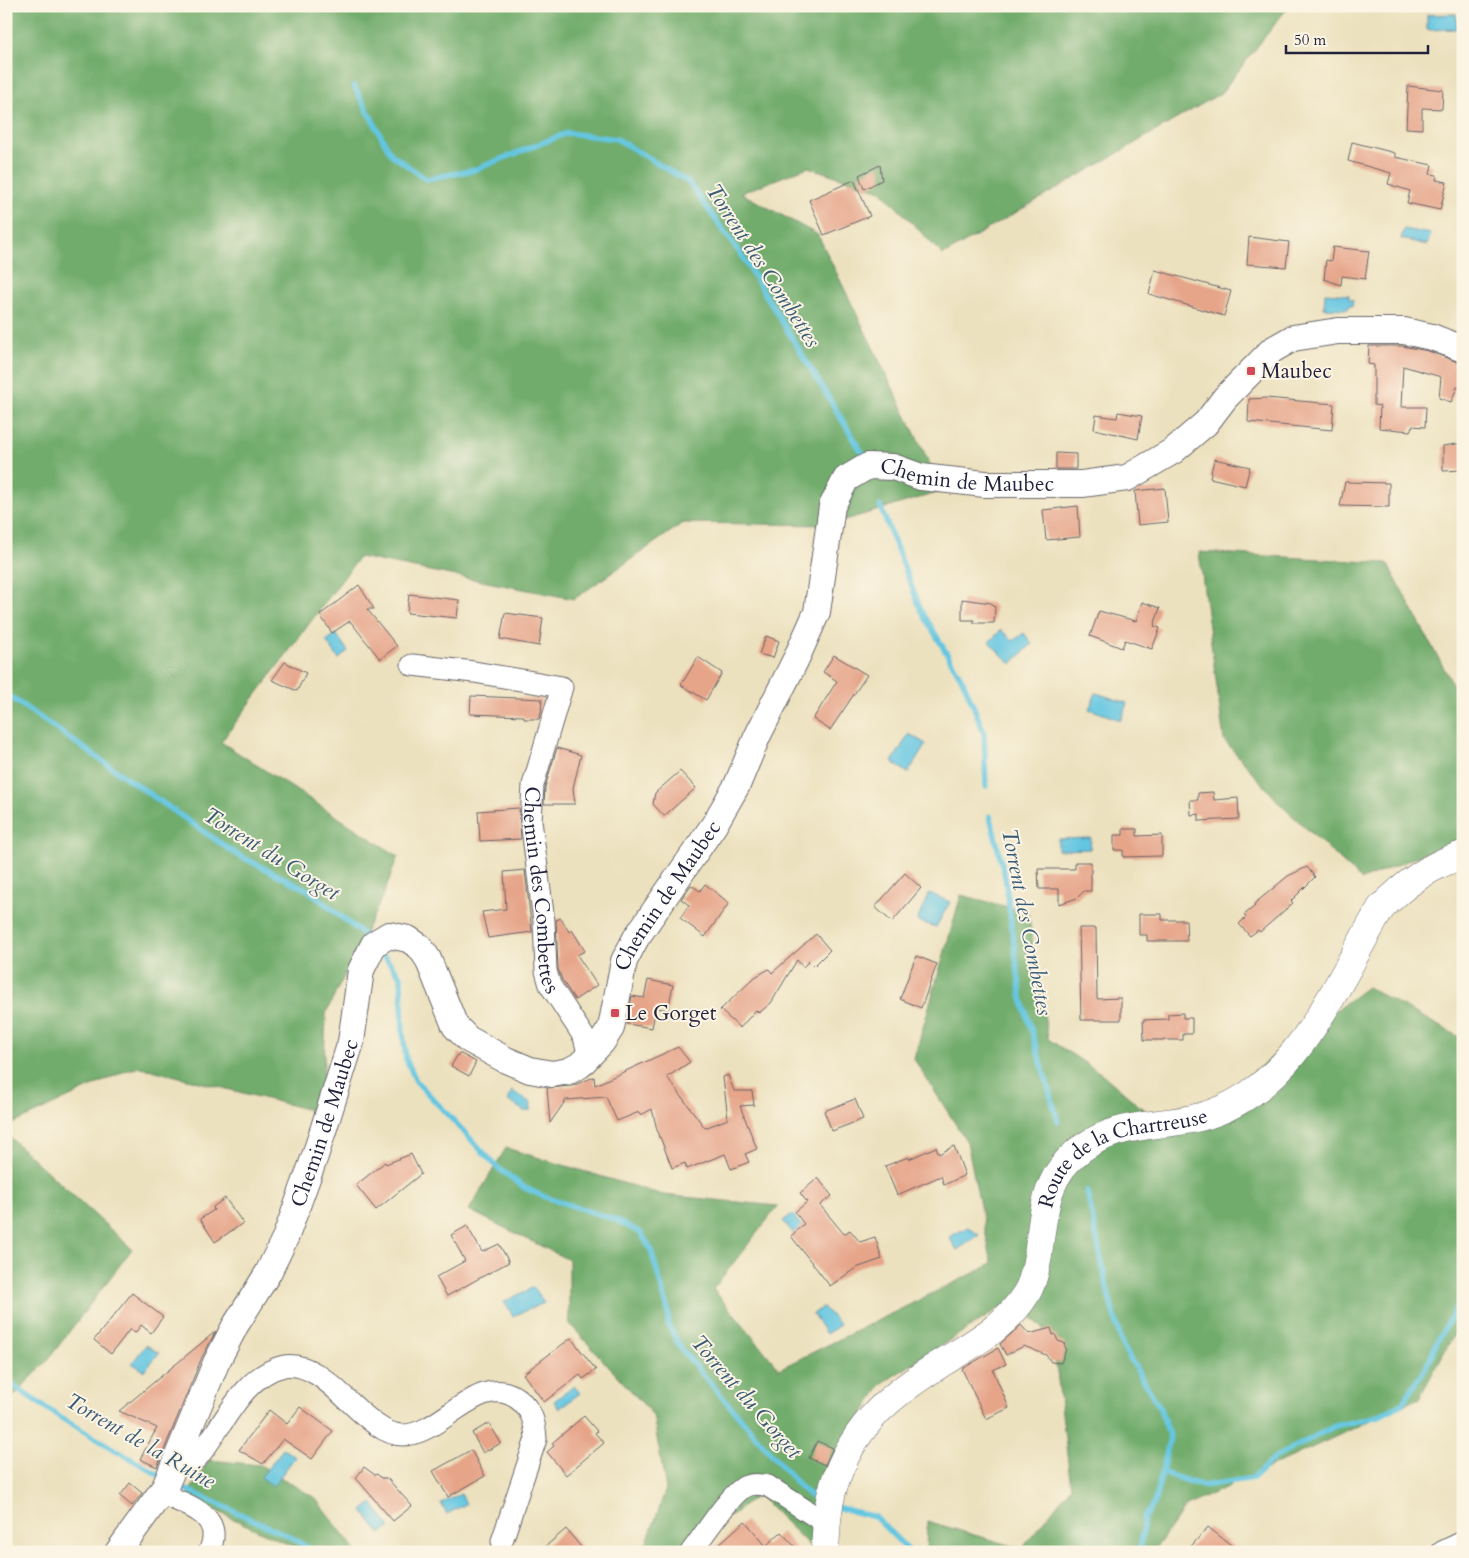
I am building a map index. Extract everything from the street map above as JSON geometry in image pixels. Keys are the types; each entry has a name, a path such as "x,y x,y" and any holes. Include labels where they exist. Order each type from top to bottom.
{"main road":[{"name":"Route de la Chartreuse","path":"824,1552 833,1489 858,1432 869,1419 907,1385 986,1336 1015,1312 1028,1291 1036,1268 1046,1196 1058,1172 1068,1160 1081,1149 1112,1132 1142,1124 1199,1118 1238,1102 1262,1086 1299,1047 1381,908 1398,891 1427,870 1463,855"}],"street":[{"name":"Chemin de Maubec","path":"118,1552 160,1493 179,1454 216,1363 235,1326 268,1274 297,1209 351,1042 361,970 374,944 389,935 408,939 420,947 428,959 455,1026 468,1039 522,1067 552,1074 569,1071 589,1057 612,1028 624,961 636,938 714,825 732,793 817,612 832,506 846,479 868,466 893,467 921,477 984,484 1082,484 1127,478 1174,451 1200,429 1225,398 1272,350 1293,338 1338,331 1404,331 1432,337 1463,349"},
{"name":"Chemin des Combettes","path":"412,665 474,672 562,687 533,785 531,821 544,921 546,971 550,985 584,1037 589,1057"},
{"path":"179,1454 189,1460 197,1458 237,1402 259,1378 272,1370 286,1366 300,1366 316,1373 376,1423 398,1435 416,1434 489,1391 504,1391 527,1406 535,1421 536,1439 502,1541"},
{"path":"690,1552 733,1498 745,1486 756,1484 768,1486 828,1520"},
{"path":"160,1493 205,1513 212,1526 214,1536 209,1552"},
{"path":"1442,1552 1463,1542"}],"green space":[{"path":"6,6 1289,6 1221,93 943,255 881,191 808,167 741,193 818,235 943,491 828,525 683,523 574,599 359,557 221,742 398,856 382,898 326,1013 322,1113 140,1067 125,1071 6,1127"},
{"path":"1199,552 1387,563 1453,685 1463,675 1463,837 1362,880 1282,806 1224,740"},
{"path":"961,895 1028,912 1048,1039 1102,1074 1171,1133 1367,987 1463,1039 1463,1318 1419,1398 1186,1506 1153,1552 926,1552 927,1521 1022,1549 1071,1487 1053,1339 1014,1299 881,1384 828,1475 813,1549 758,1495 683,1552 636,1552 647,1542 666,1489 653,1415 569,1323 569,1260 469,1210 506,1148 663,1195 778,1206 713,1289 779,1369 992,1264 967,1142 914,1059"},
{"path":"6,1134 132,1249 47,1361 6,1404"},
{"path":"209,1460 260,1465 315,1498 357,1552 299,1552 294,1547 186,1497"}],"water":[{"path":"1456,14 1457,29 1427,30 1427,15"},
{"path":"1404,229 1431,234 1427,245 1401,239"},
{"path":"1325,293 1349,295 1349,299 1353,300 1352,306 1348,306 1348,309 1324,308"},
{"path":"1001,630 1013,641 1024,633 1032,644 1011,664 989,642"},
{"path":"336,634 348,651 339,659 326,641"},
{"path":"1096,693 1127,703 1121,720 1089,709"},
{"path":"909,734 926,744 908,773 892,762"},
{"path":"1091,838 1090,849 1058,850 1058,839"},
{"path":"929,893 950,902 936,927 917,921"},
{"path":"512,1091 531,1103 530,1111 524,1111 507,1100"},
{"path":"792,1214 807,1232 798,1239 783,1221"},
{"path":"968,1227 979,1235 957,1250 949,1237"},
{"path":"534,1287 544,1303 513,1316 504,1302"},
{"path":"823,1307 840,1325 826,1334 813,1314"},
{"path":"146,1345 159,1353 144,1371 132,1363"},
{"path":"574,1386 580,1393 559,1409 554,1401"},
{"path":"283,1449 295,1457 273,1486 261,1477"},
{"path":"461,1494 466,1504 447,1514 441,1503"},
{"path":"372,1503 390,1527 380,1534 363,1511"}],"building":[{"path":"1408,86 1443,90 1442,109 1422,108 1422,129 1406,128"},
{"path":"1352,142 1395,153 1395,157 1432,165 1430,174 1437,175 1436,180 1447,182 1440,210 1407,203 1410,191 1388,184 1391,173 1348,161"},
{"path":"880,165 882,180 864,189 859,175"},
{"path":"854,180 870,216 824,235 809,200"},
{"path":"1249,237 1289,242 1286,267 1247,264"},
{"path":"1333,247 1369,251 1365,279 1342,276 1341,285 1324,279 1326,260 1331,261"},
{"path":"1155,270 1231,291 1224,316 1149,294"},
{"path":"1369,346 1402,346 1428,351 1463,364 1463,389 1457,387 1451,402 1439,398 1441,377 1403,366 1401,407 1426,407 1425,427 1412,426 1410,431 1379,428 1380,406 1374,405 1374,365 1368,364"},
{"path":"1266,398 1334,404 1332,430 1248,422 1249,399"},
{"path":"1118,412 1142,416 1138,439 1094,429 1096,415 1117,418"},
{"path":"1463,443 1463,470 1443,471 1443,446"},
{"path":"1056,453 1076,454 1076,469 1056,469"},
{"path":"1214,459 1250,467 1245,486 1210,478"},
{"path":"1345,482 1389,483 1389,507 1340,506"},
{"path":"1165,488 1168,522 1138,525 1135,491"},
{"path":"1078,506 1080,537 1046,540 1043,510"},
{"path":"359,585 374,609 367,609 397,646 380,659 350,621 332,633 320,615"},
{"path":"409,594 459,600 457,618 407,613"},
{"path":"962,599 991,603 995,607 994,623 974,623 974,620 962,620"},
{"path":"1142,602 1160,608 1154,626 1160,628 1152,649 1125,640 1122,648 1090,636 1099,611 1136,621"},
{"path":"505,613 543,618 539,646 500,639"},
{"path":"766,636 779,641 773,658 759,654"},
{"path":"834,655 867,675 830,730 813,719 837,681 823,672"},
{"path":"698,657 722,673 706,700 681,685"},
{"path":"285,662 306,673 297,691 272,680"},
{"path":"471,696 542,699 541,713 539,719 524,719 524,716 470,714"},
{"path":"557,748 581,755 573,788 575,804 544,804 545,787"},
{"path":"680,771 696,788 664,816 653,804 655,793"},
{"path":"1213,792 1214,800 1238,798 1239,819 1199,821 1199,814 1191,815 1190,800 1198,800 1198,793"},
{"path":"519,808 521,839 480,841 478,811"},
{"path":"1123,829 1137,829 1137,836 1162,835 1162,856 1123,857 1123,850 1114,850 1114,835 1123,835"},
{"path":"1075,862 1091,862 1091,891 1084,891 1077,898 1059,904 1059,889 1039,889 1038,869 1075,869"},
{"path":"1307,867 1315,877 1291,901 1293,903 1260,932 1258,930 1250,936 1239,924 1246,917 1244,915 1255,906 1254,904 1288,876"},
{"path":"525,870 532,932 488,938 482,912 506,909 504,872"},
{"path":"905,873 921,888 892,922 875,907"},
{"path":"705,884 729,903 705,937 680,918 689,905 681,899 691,885 700,891"},
{"path":"1139,914 1162,914 1162,920 1186,920 1187,941 1147,941 1147,935 1139,935"},
{"path":"561,918 569,932 572,930 585,951 577,955 597,985 575,1000 562,980 558,969 556,920"},
{"path":"1079,928 1096,928 1097,999 1121,998 1121,1020 1081,1020"},
{"path":"816,934 830,950 814,966 809,961 803,967 797,960 771,1003 759,1013 756,1010 740,1028 720,1010 755,977 769,969 772,973"},
{"path":"916,956 937,964 921,1008 900,999"},
{"path":"648,980 673,985 668,1010 656,1008 652,1028 627,1024 632,996 644,998"},
{"path":"1183,1013 1183,1018 1192,1018 1192,1034 1183,1034 1183,1040 1144,1040 1143,1020 1168,1019 1168,1014"},
{"path":"678,1047 690,1062 667,1077 705,1128 728,1119 723,1077 728,1075 734,1091 752,1091 754,1105 740,1106 757,1149 745,1154 749,1162 731,1169 725,1154 687,1169 685,1163 672,1168 659,1138 652,1109 641,1115 639,1112 617,1121 606,1097 566,1100 550,1123 547,1088 572,1086 594,1077 595,1085"},
{"path":"459,1053 476,1062 469,1076 451,1066"},
{"path":"855,1099 863,1119 832,1131 824,1111"},
{"path":"954,1146 965,1175 944,1185 941,1176 897,1195 885,1166 908,1157 909,1159 936,1147 939,1154"},
{"path":"411,1154 421,1174 376,1210 356,1185 385,1162 386,1164"},
{"path":"818,1178 832,1196 820,1205 844,1234 850,1230 860,1242 875,1237 882,1259 856,1268 830,1286 791,1236 804,1224 795,1212 807,1202 800,1193"},
{"path":"225,1198 243,1223 215,1242 200,1219 214,1210 213,1207"},
{"path":"467,1226 482,1252 499,1244 509,1262 447,1296 436,1277 465,1261 451,1235"},
{"path":"132,1293 163,1317 151,1333 141,1325 135,1333 130,1329 111,1354 94,1340"},
{"path":"1021,1325 1029,1334 1051,1328 1053,1335 1055,1334 1058,1341 1064,1343 1066,1349 1061,1363 1051,1362 1046,1355 1024,1346 1006,1355 1000,1344"},
{"path":"216,1331 202,1357 157,1467 140,1459 157,1428 119,1411"},
{"path":"571,1338 596,1370 583,1379 580,1375 544,1402 523,1374"},
{"path":"998,1348 1006,1364 993,1370 1009,1408 986,1419 962,1369"},
{"path":"300,1407 333,1431 312,1459 283,1439 263,1464 239,1450 269,1410 287,1424"},
{"path":"584,1416 597,1431 595,1433 604,1443 566,1475 547,1452 554,1446 552,1443"},
{"path":"489,1423 501,1443 483,1453 472,1433"},
{"path":"817,1441 833,1448 825,1465 809,1458"},
{"path":"471,1450 485,1476 448,1497 433,1471"},
{"path":"364,1467 381,1478 387,1478 412,1506 393,1521 356,1478"},
{"path":"130,1483 142,1493 132,1506 120,1496"},
{"path":"745,1521 766,1546 781,1532 800,1552 710,1552"},
{"path":"1208,1527 1240,1552 1186,1552"},
{"path":"566,1529 585,1552 539,1552"}],"waterway":[{"name":"Torrent des Combettes","path":"354,86 391,154 426,179 474,170 567,133 617,139 688,182 740,253 863,454"},
{"name":"Torrent des Combettes","path":"880,506 921,610 963,681 984,732 986,786"},
{"name":"Torrent du Gorget","path":"6,694 236,854 308,890 370,940"},
{"name":"Torrent des Combettes","path":"990,816 1005,877 1021,995 1058,1121"},
{"name":"Torrent du Gorget","path":"378,949 401,977 406,1059 416,1081 497,1167 525,1188 545,1197 616,1220 641,1233 651,1250 668,1310 668,1324 681,1349 800,1487 815,1500 823,1503"},
{"name":"Torrent des Combettes","path":"1087,1191 1109,1297 1123,1347 1159,1406 1170,1437 1162,1472"},
{"path":"1190,1482 1203,1486 1253,1478 1274,1458 1335,1426 1379,1416 1402,1404 1426,1367 1439,1338 1460,1302 1463,1291"},
{"name":"Torrent de la Ruine","path":"6,1381 61,1418 162,1477"},
{"path":"1137,1552 1141,1545 1144,1517 1154,1504 1162,1472 1188,1481"},
{"name":"Torrent de la Ruine","path":"174,1484 291,1537 314,1552"},
{"name":"Torrent du Gorget","path":"836,1507 875,1517 910,1552"}],"place":[{"name":"Maubec","path":"1251,371"},
{"name":"Le Gorget","path":"615,1013"}]}
